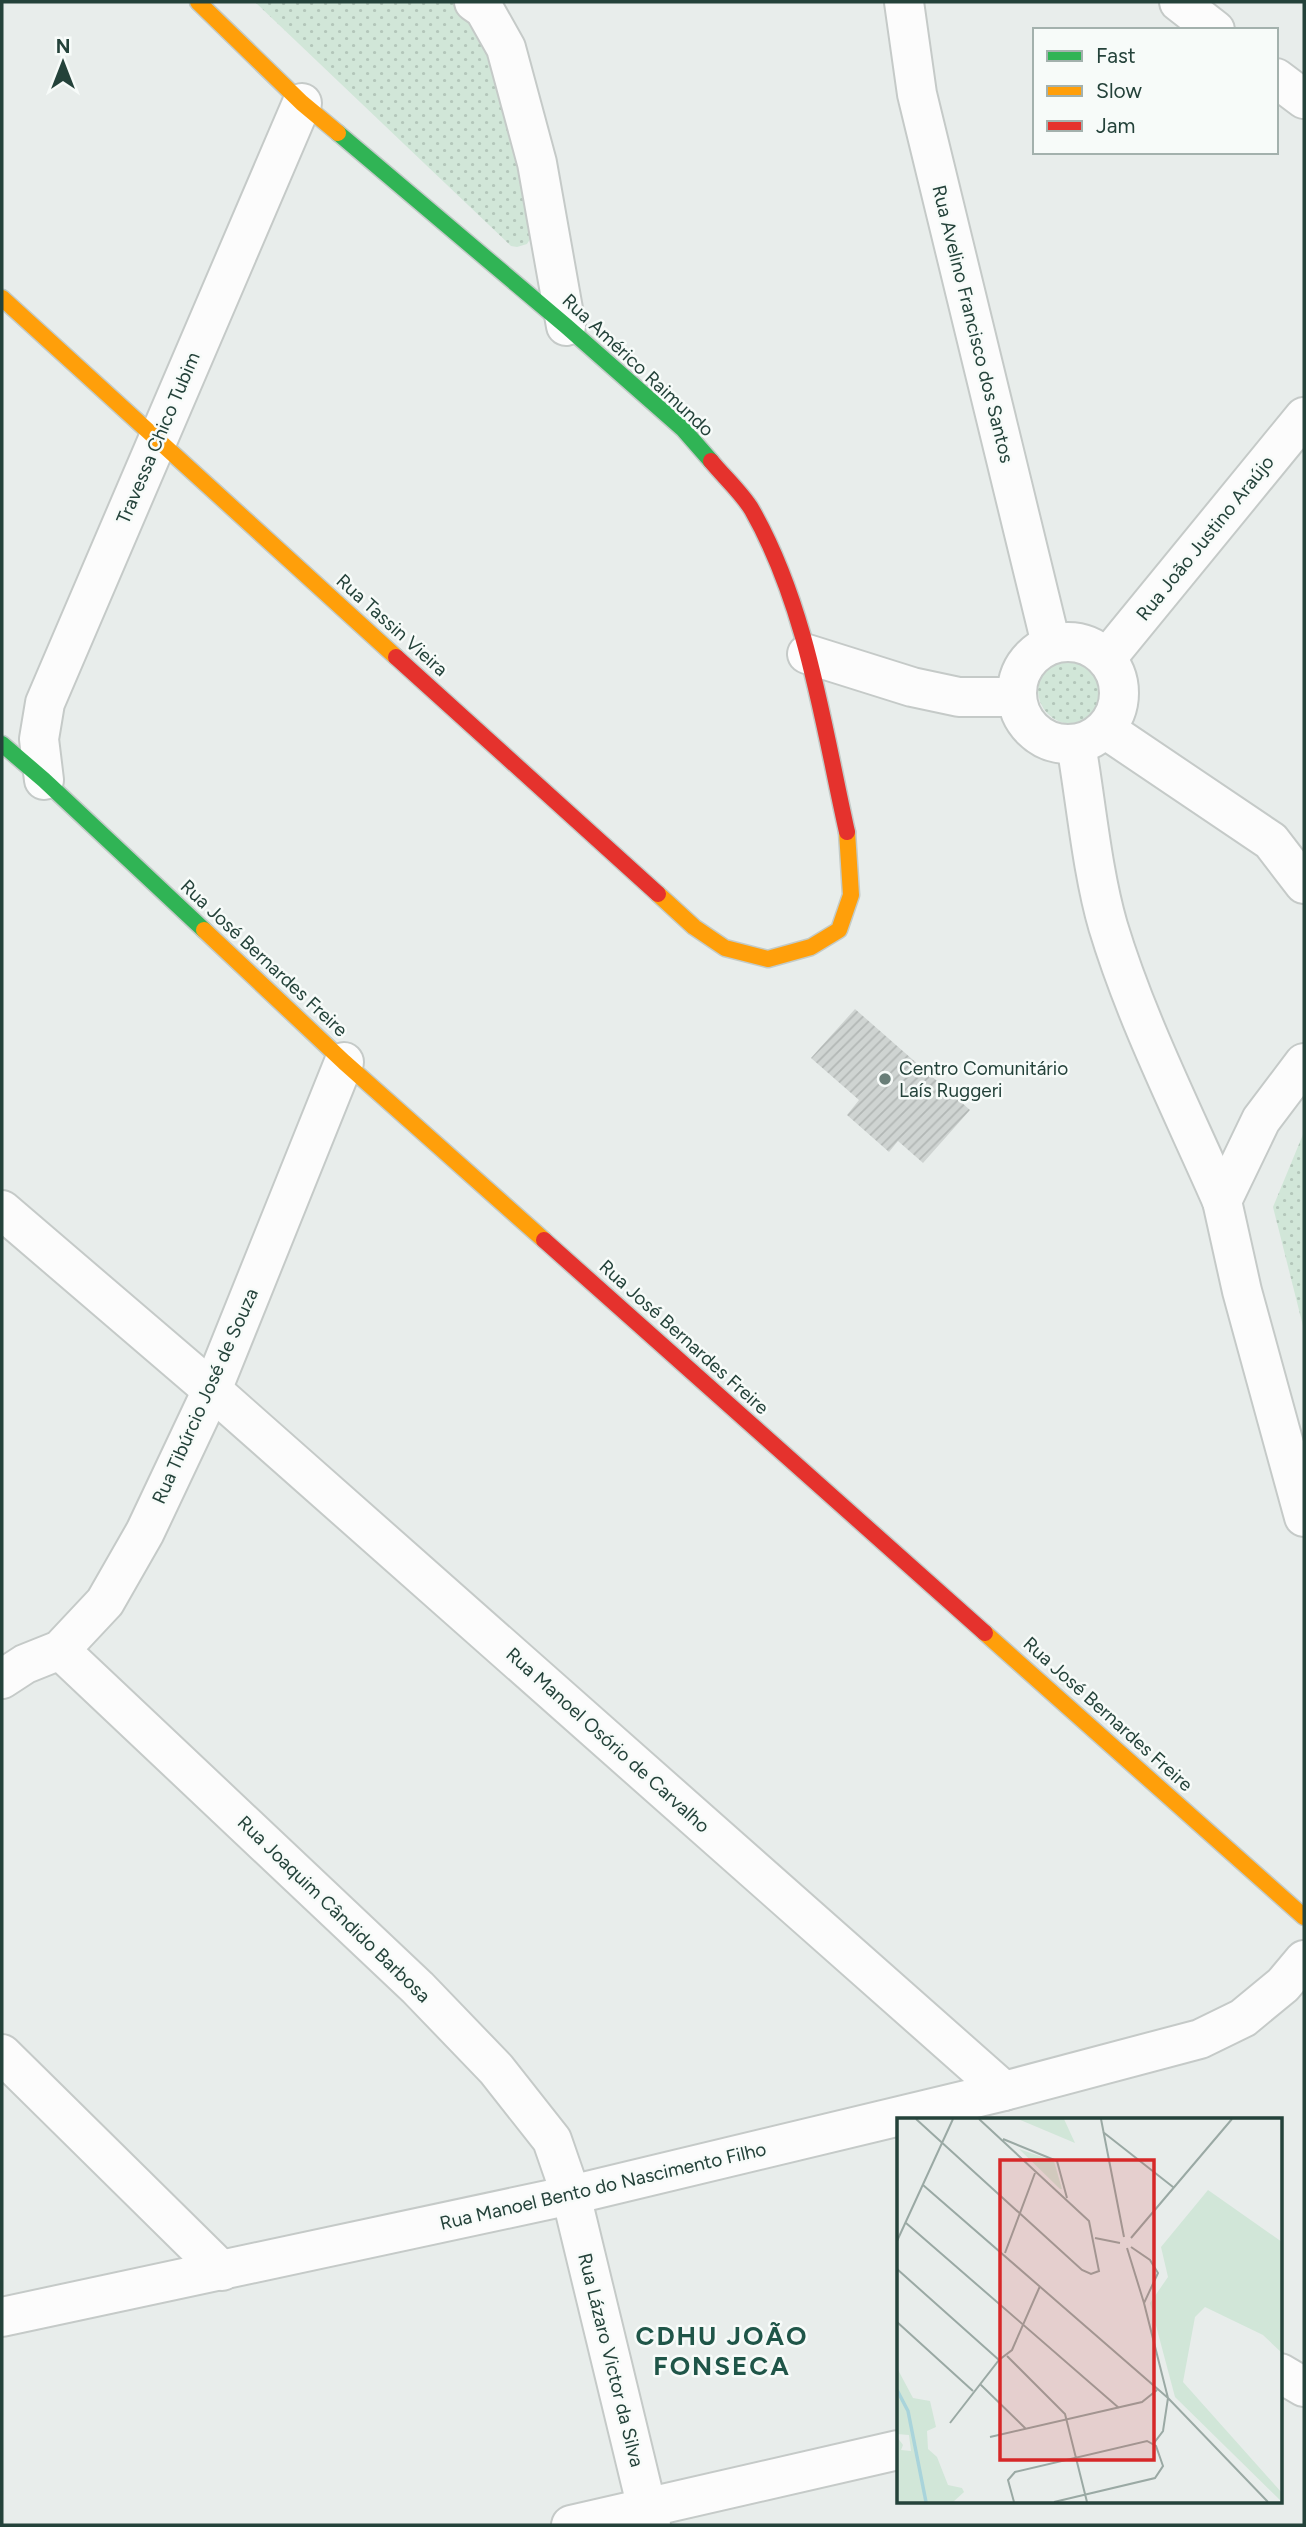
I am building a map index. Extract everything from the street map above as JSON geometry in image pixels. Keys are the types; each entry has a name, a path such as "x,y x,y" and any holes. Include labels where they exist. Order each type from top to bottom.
{"street":[{"name":"Rua Américo Raimundo","path":"198,2 302,103 566,326 683,429 751,508 782,571 807,654 848,836 851,895 839,930 811,947 768,959"},
{"path":"474,2 484,9 506,48 537,163 566,326"},
{"name":"Rua Avelino Francisco dos Santos","path":"904,2 917,94 1051,644"},
{"path":"1179,2 1212,28"},
{"path":"1278,80 1304,100"},
{"name":"Travessa Chico Tubim","path":"44,779 39,739 45,703 302,103"},
{"name":"Rua Tassin Vieira","path":"2,298 694,927 725,948 768,959"},
{"name":"Rua João Justino Araújo","path":"1106,659 1304,417"},
{"path":"1075,643 1092,648 1106,659 1118,680 1120,698 1115,715 1091,736 1064,744 1047,739 1032,729 1022,715 1017,697 1021,674 1031,659 1051,644 1075,643"},
{"path":"807,654 924,690 959,697 1017,697"},
{"path":"1091,736 1271,841 1304,884"},
{"path":"1091,736 1093,851 1108,926 1139,1009 1222,1201 1242,1291 1304,1517"},
{"name":"Rua José Bernardes Freire","path":"2,744 44,779 344,1062 1304,1917"},
{"name":"Rua Tibúrcio José de Souza","path":"2,1679 25,1664 60,1650 105,1602 145,1532 212,1390 344,1062"},
{"path":"1222,1201 1261,1121 1304,1063"},
{"name":"Rua Manoel Osório de Carvalho","path":"2,1210 212,1390 1004,2091"},
{"name":"Rua Joaquim Cândido Barbosa","path":"60,1650 418,1988 496,2069 552,2140 571,2195"},
{"name":"Rua Manoel Bento do Nascimento Filho","path":"2,2317 571,2195 1004,2091 1200,2039 1243,2018 1283,1985 1304,1960"},
{"path":"2,2054 222,2271"},
{"name":"Rua Lázaro Victor da Silva","path":"571,2195 649,2517"},
{"path":"570,2525 649,2517 897,2450"}],"green space":[{"path":"255,2 455,2 483,28 531,226 532,236 527,244 511,246"},
{"path":"1065,656 1079,656 1091,661 1101,671 1106,690 1101,709 1091,719 1079,724 1065,724 1053,719 1043,709 1038,697 1038,683 1043,671 1053,661"},
{"path":"1304,1132 1304,1330 1273,1207"}],"building":[{"name":"Centro Comunitário Laís Ruggeri","path":"855,1009 970,1110 923,1163 898,1141 889,1152 847,1115 859,1100 811,1058"}],"traffic: fast":[{"path":"338,133 566,326 683,429 711,461"},
{"path":"2,744 204,930"}],"traffic: slow":[{"path":"198,2 302,103 338,133"},
{"path":"2,298 396,657"},
{"path":"658,894 694,927 725,948 768,959 811,947 839,930 851,895 847,832"},
{"path":"204,930 344,1062 544,1240"},
{"path":"985,1633 1304,1917"}],"traffic: jam":[{"path":"711,461 752,510 787,586 811,667 847,832"},
{"path":"396,657 658,894"},
{"path":"544,1240 985,1633"}],"place":[{"name":"Centro Comunitário Laís Ruggeri","path":"885,1079"}],"district":[{"name":"CDHU JOÃO FONSECA","path":"722,2351"}]}
